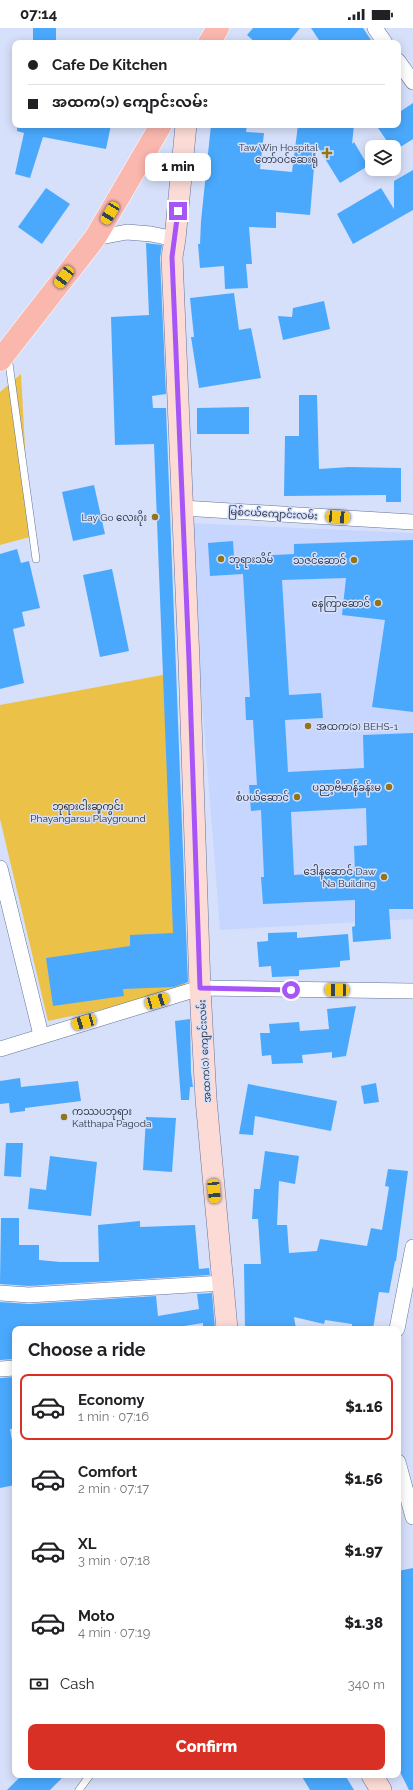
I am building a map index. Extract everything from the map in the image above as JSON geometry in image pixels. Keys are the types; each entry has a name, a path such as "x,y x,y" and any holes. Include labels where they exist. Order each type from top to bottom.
{"main road":[{"path":"211,40 218,28"},
{"path":"4,356 95,238 159,128"},
{"name":"အထက(၁) ကျောင်းလမ်း","path":"186,128 172,257 200,988 206,1099 227,1326"},
{"path":"374,1778 381,1790"}],"street":[{"path":"375,28 383,40"},
{"path":"401,65 413,82"},
{"path":"95,238 127,232 151,234 175,239"},
{"name":"မြစ်ငယ်ကျောင်းလမ်း","path":"182,508 413,522"},
{"path":"0,868 41,1035"},
{"path":"0,1049 41,1035 200,988 413,991"},
{"path":"398,1326 413,1247"},
{"path":"0,1293 30,1295 223,1283"},
{"path":"0,1369 12,1368"},
{"path":"401,1473 413,1517"}],"lane":[{"path":"4,356 36,559"},
{"path":"79,1790 88,1778"}],"shaded area":[{"name":"အထက(၁) BEHS-1","path":"188,523 413,533 413,919 220,930"}],"green space":[{"path":"21,374 30,537 0,545 0,392"},
{"name":"ဘုရားငါးဆူကွင်း Phayangarsu Playground","path":"168,674 186,992 48,1021 0,819 0,705"}],"building":[{"path":"33,28 56,28 56,40 33,40"},
{"path":"253,28 300,28 290,40 253,40 247,35"},
{"path":"311,28 363,28 371,40 319,40"},
{"path":"413,103 413,139 401,147 401,140 386,140 378,128 401,128 401,111"},
{"path":"17,128 110,128 106,149 43,137 30,178 15,174 24,133 17,131"},
{"path":"211,128 247,128 246,132 264,133 260,169 292,172 298,128 354,128 352,144 354,142 365,161 365,168 340,183 316,144 310,215 276,212 276,228 249,227 252,264 246,264 248,288 225,289 224,266 200,268 198,244 200,244"},
{"path":"413,170 413,210 353,244 337,214 381,188 394,209 394,181"},
{"path":"46,188 70,204 42,244 18,227"},
{"path":"146,243 162,245 160,258 166,394 152,396 153,408 166,408 188,982 174,987 123,989 124,996 53,1006 46,958 130,946 130,935 173,933 154,444 115,445 111,317 149,315"},
{"path":"234,293 239,330 251,328 261,378 199,388 191,337 194,337 190,298"},
{"path":"324,301 330,329 283,340 278,316 292,317 293,308"},
{"path":"299,395 317,395 319,469 349,467 401,468 401,502 386,502 386,495 284,496 285,436 299,436"},
{"path":"249,407 249,434 197,434 197,408"},
{"path":"94,485 105,534 73,541 62,492"},
{"path":"413,540 413,712 372,707 385,620 342,615 346,578 282,580 289,695 321,693 323,718 285,720 288,772 364,768 363,735 413,733 413,909 389,909 391,939 353,942 352,927 355,926 355,900 263,904 261,877 264,877 261,810 251,811 249,785 257,785 253,720 246,720 245,697 250,697 243,574 210,576 208,543 233,541 234,557 294,554 294,544","holes":["366,808 367,845 354,846 355,871 294,875 291,812"]},
{"path":"17,549 21,563 29,561 40,608 22,612 25,626 13,629 24,683 0,689 0,554"},
{"path":"112,569 129,651 100,657 83,575"},
{"path":"297,932 297,938 348,934 350,960 340,961 340,967 299,970 299,976 272,977 271,966 259,967 257,942 268,941 268,933"},
{"path":"356,1006 346,1056 332,1058 332,1052 302,1055 303,1063 272,1064 271,1055 262,1056 260,1033 270,1033 269,1024 299,1022 300,1031 329,1029 327,1009"},
{"path":"190,1019 191,1072 193,1087 190,1087 189,1100 181,1100 175,1021"},
{"path":"20,1078 21,1087 78,1081 81,1101 25,1108 25,1111 10,1113 9,1103 0,1104 0,1081"},
{"path":"376,1083 379,1102 364,1104 361,1086"},
{"path":"248,1084 337,1101 331,1131 255,1116 253,1135 239,1134"},
{"path":"146,1117 176,1118 172,1172 143,1170"},
{"path":"6,1143 23,1143 21,1177 4,1176"},
{"path":"265,1151 299,1156 295,1184 279,1181 277,1225 287,1225 289,1253 317,1251 320,1239 367,1246 371,1228 382,1230 389,1187 385,1186 388,1169 408,1171 396,1261 389,1293 379,1292 373,1326 352,1326 352,1324 325,1320 324,1324 294,1317 296,1326 245,1326 244,1264 261,1264 258,1219 252,1219 254,1189 260,1189"},
{"path":"50,1156 97,1162 91,1216 28,1209 30,1188 46,1190"},
{"path":"1,1218 19,1218 19,1245 39,1245 39,1260 60,1262 99,1262 98,1225 140,1221 140,1227 195,1225 199,1269 209,1268 210,1275 29,1286 0,1284"},
{"path":"212,1293 215,1326 203,1326 203,1323 184,1326 12,1326 12,1359 0,1360 0,1302 29,1304 156,1296 158,1316 199,1309 197,1294"},
{"path":"12,1377 12,1429 10,1429 12,1441 12,1486 0,1488 0,1378"},
{"path":"413,1568 413,1790 409,1790 401,1774 401,1570"},
{"path":"19,1778 62,1778 50,1790 7,1790"},
{"path":"303,1778 347,1778 354,1790 310,1790"}],"place":[{"name":"Taw Win Hospital တော်ဝင်ဆေးရုံ","path":"327,153"},
{"name":"Lay Go လေးဂိုး","path":"155,517"},
{"name":"ဘုရားသိမ်","path":"221,559"},
{"name":"သဇင်ဆောင်","path":"354,560"},
{"name":"နေကြာဆောင်","path":"378,603"},
{"name":"အထက(၁) BEHS-1","path":"308,726"},
{"name":"ပညာ့ဗိမာန်ခန်းမ","path":"389,787"},
{"name":"စံပယ်ဆောင်","path":"297,797"},
{"name":"ဒေါနဆောင် Daw Na Building","path":"384,877"},
{"name":"ကဿပဘုရား Katthapa Pagoda","path":"64,1117"}],"route":[{"path":"178,211 172,257 177,409 189,660 200,988 291,990"}]}
